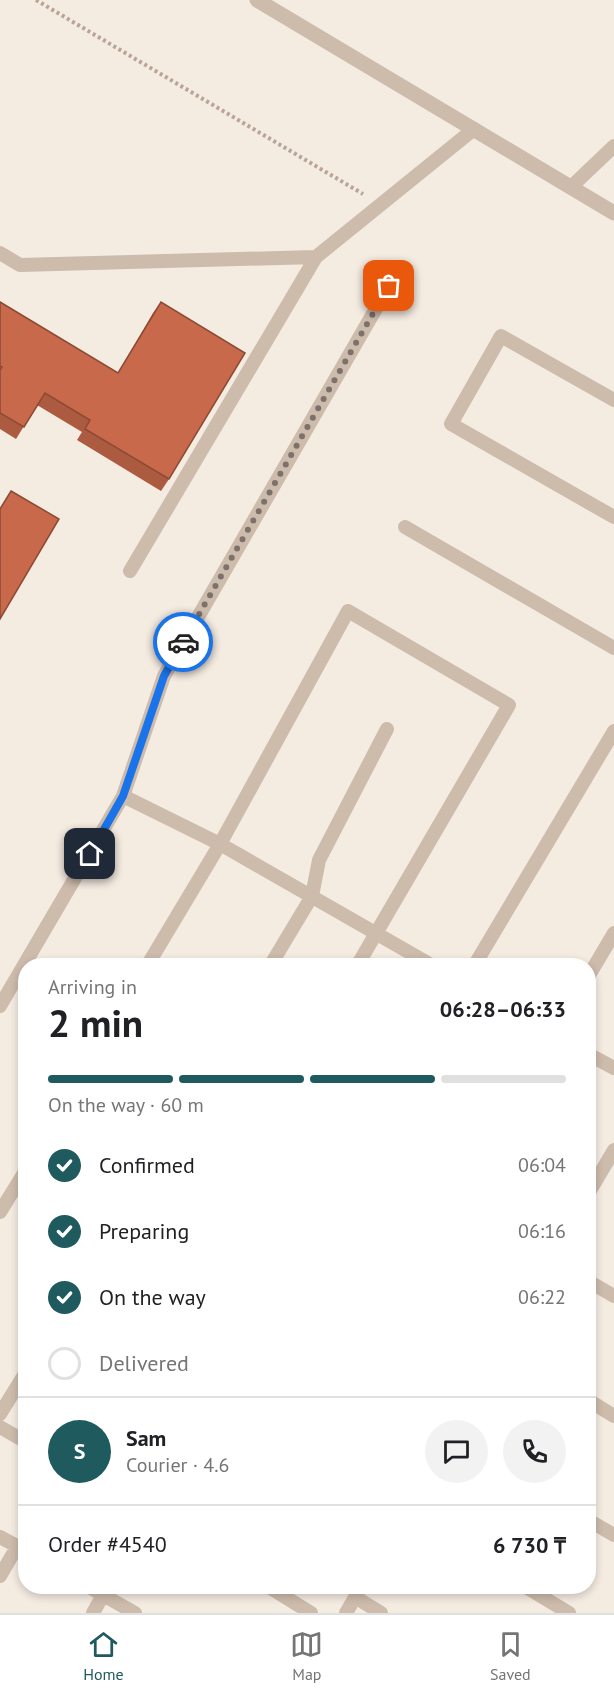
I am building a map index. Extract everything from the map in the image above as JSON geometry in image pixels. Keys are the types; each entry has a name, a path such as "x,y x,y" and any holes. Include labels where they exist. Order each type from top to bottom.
{"street":[{"path":"257,0 614,213"}],"lane":[{"path":"130,571 316,257 474,129"},
{"path":"571,187 614,146"},
{"path":"0,253 20,265 316,257"},
{"path":"28,958 123,796 164,676 389,286"},
{"path":"614,400 501,336 451,424 614,517"},
{"path":"405,527 614,648"},
{"path":"152,958 220,844 348,611 509,705 362,958"},
{"path":"275,958 312,896 319,860 387,729"},
{"path":"479,958 614,731"},
{"path":"123,796 220,844 420,958"},
{"path":"596,963 614,933"},
{"path":"0,1006 18,975"},
{"path":"596,1058 614,1068"},
{"path":"596,1185 608,1172 614,1150"},
{"path":"0,1212 18,1183"},
{"path":"596,1286 614,1296"},
{"path":"0,1414 18,1385"},
{"path":"596,1405 614,1416"},
{"path":"0,1426 18,1437"},
{"path":"596,1525 614,1535"},
{"path":"0,1537 18,1547"},
{"path":"0,1576 18,1553"},
{"path":"280,1594 311,1613"},
{"path":"346,1613 357,1594"},
{"path":"360,1594 381,1613"},
{"path":"538,1594 569,1613"},
{"path":"93,1613 103,1595 135,1613"}],"path":[{"path":"36,0 381,204"}],"building":[{"path":"0,302 118,373 161,302 245,353 169,479 85,429 90,420 45,393 24,427 0,413 0,370 2,367 0,366"},
{"path":"11,491 59,519 0,619 0,509"}],"way so far":[{"path":"183,642 389,286"}],"route":[{"path":"90,854 123,796 164,676 183,642"}]}
